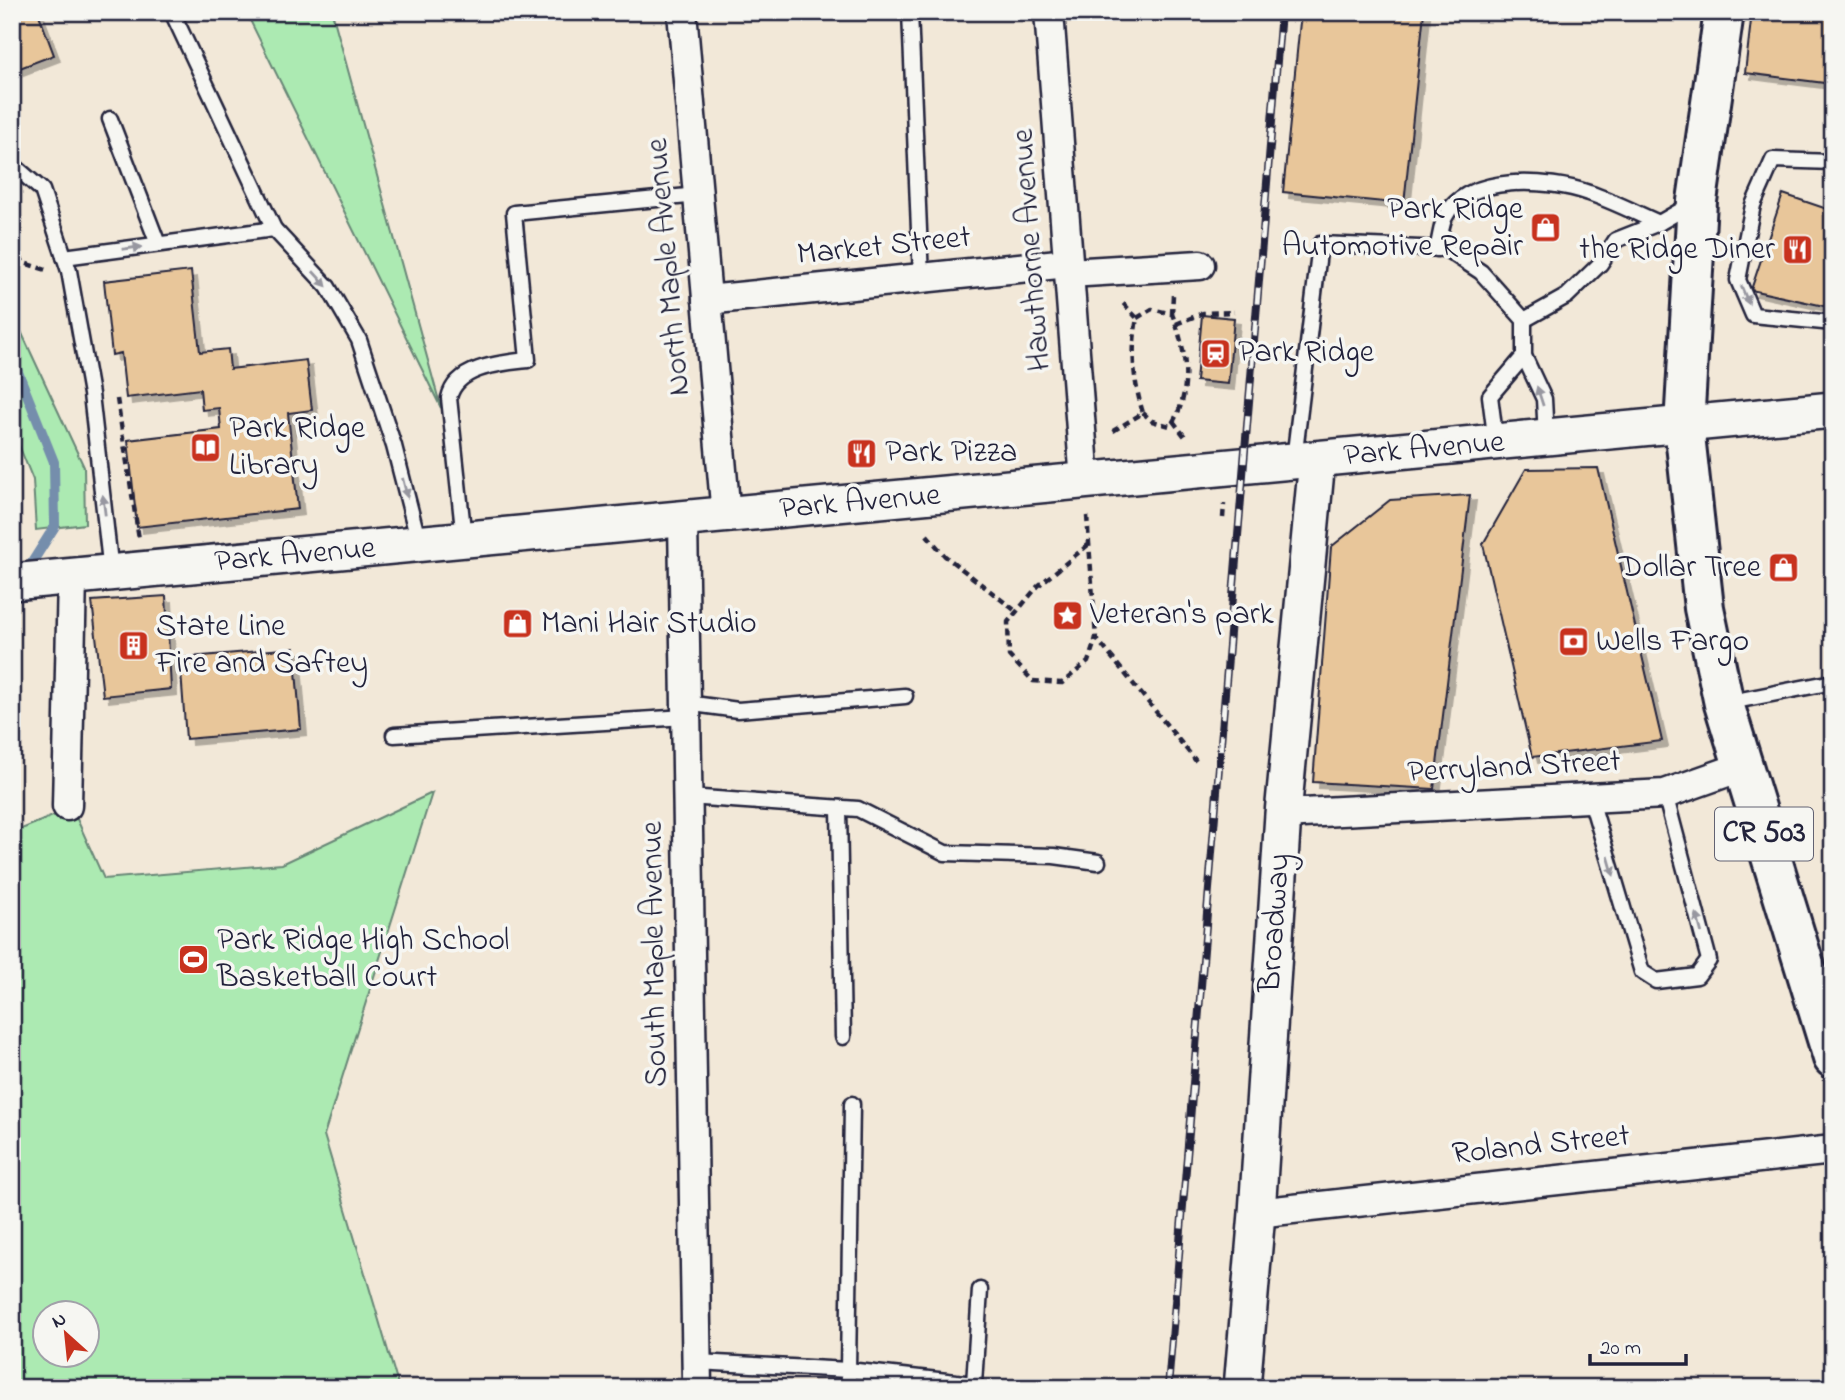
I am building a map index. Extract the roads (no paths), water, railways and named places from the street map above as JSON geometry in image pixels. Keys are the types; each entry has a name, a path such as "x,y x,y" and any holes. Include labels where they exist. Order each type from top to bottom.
{"main road":[{"name":"CR 503","path":"1724,12 1698,201 1684,426 1703,608 1724,704 1833,1058"}],"street":[{"name":"North Maple Avenue","path":"682,12 726,516"},
{"name":"Hawthorne Avenue","path":"1049,12 1086,482"},
{"name":"Market Street","path":"707,300 921,278 1069,268 1200,265"},
{"name":"Park Avenue","path":"20,582 1833,410"},
{"name":"Broadway","path":"1242,1388 1257,1213 1306,461"},
{"name":"South Maple Avenue","path":"683,520 697,1375"},
{"path":"67,806 72,577"},
{"name":"Perryland Street","path":"1283,814 1591,800 1665,794 1744,766"},
{"name":"Roland Street","path":"1257,1213 1833,1150"}],"lane":[{"path":"172,12 274,229 328,287 359,340 394,446 419,545"},
{"path":"910,12 921,278"},
{"path":"110,119 158,244"},
{"path":"1833,162 1773,160 1753,205 1738,280 1753,315 1833,323"},
{"path":"12,164 42,190 64,257 91,394 112,573"},
{"path":"1437,249 1445,216 1466,194 1497,185 1548,183 1588,192 1659,223"},
{"path":"464,540 449,398 452,388 466,376 489,364 528,360 514,213 698,195"},
{"path":"1524,320 1567,296 1600,264 1616,240 1659,223 1698,201"},
{"path":"64,257 274,229"},
{"path":"1306,461 1320,244 1446,249 1481,272 1524,320 1524,356 1544,400 1546,439"},
{"path":"1497,443 1490,396 1524,356"},
{"path":"1724,704 1833,682"},
{"path":"394,735 686,710 738,710 905,696"},
{"path":"1591,800 1642,972 1656,981 1697,976 1709,960 1665,794"},
{"path":"688,797 858,809 944,853 1054,856 1097,862"},
{"path":"839,807 843,1037"},
{"path":"848,1388 852,1104"},
{"path":"697,1375 848,1370 974,1386 980,1290"}],"waterway":[{"path":"12,357 54,462 55,526 26,572"}],"railway":[{"path":"1168,1388 1281,12"}],"place":[{"name":"Park Ridge Automotive Repair","path":"1546,228"},
{"name":"the Ridge Diner","path":"1798,250"},
{"name":"Park Ridge","path":"1215,353"},
{"name":"Park Ridge Library","path":"206,447"},
{"name":"Park Pizza","path":"862,453"},
{"name":"Dollar Tree","path":"1784,568"},
{"name":"Veteran's park","path":"1067,615"},
{"name":"Mani Hair Studio","path":"518,624"},
{"name":"Wells Fargo","path":"1573,642"},
{"name":"State Line Fire and Saftey","path":"133,645"},
{"name":"Park Ridge High School Basketball Court","path":"194,959"}]}
